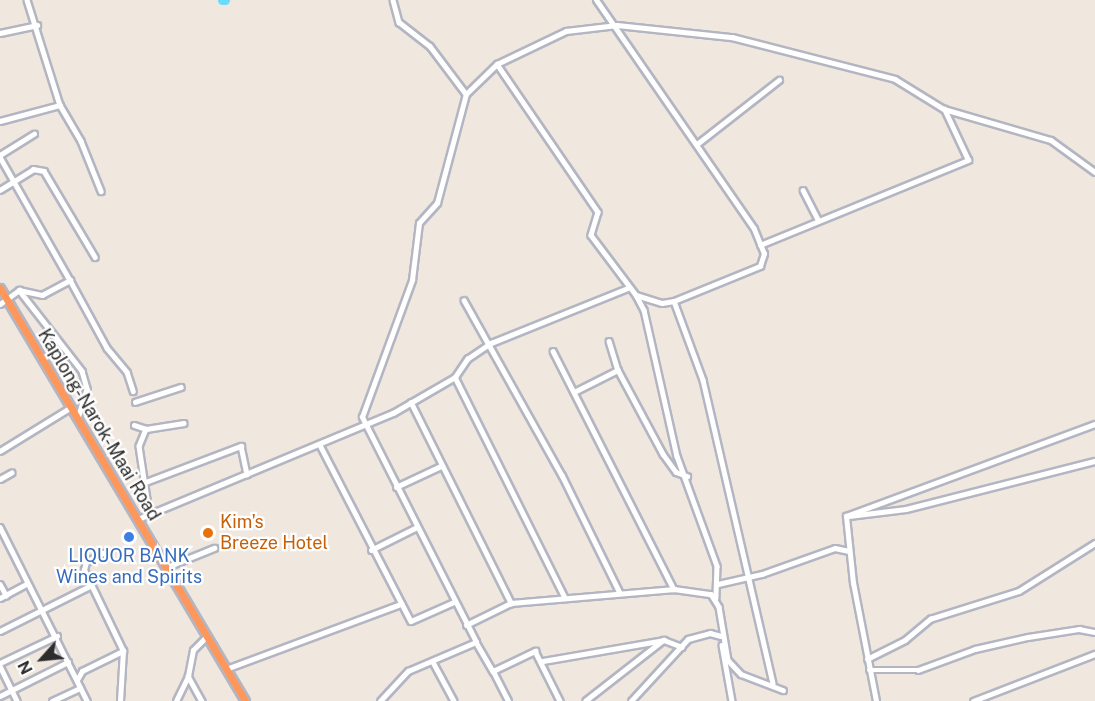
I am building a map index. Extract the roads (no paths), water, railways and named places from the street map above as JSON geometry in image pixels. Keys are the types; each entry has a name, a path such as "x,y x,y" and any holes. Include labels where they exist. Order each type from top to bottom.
{"highway":[{"name":"Kaplong-Narok-Maai Road","path":"0,288 3,302 138,519 245,701"}],"street":[{"path":"27,0 37,25 60,105 81,141 101,191"},
{"path":"393,0 399,22 430,46 466,94"},
{"path":"596,0 617,25 650,81 697,144 760,244 760,266 674,301 662,303 636,295"},
{"path":"0,33 37,25"},
{"path":"508,701 454,602 364,426 362,417 412,280 419,223 437,203 466,94 497,64 566,31 617,25 701,32 809,56 895,79 944,109 1051,140 1095,172"},
{"path":"497,64 598,212 591,235 628,288 636,295 644,310 677,456 687,476 711,545 718,584 716,598 732,701"},
{"path":"697,144 779,80"},
{"path":"0,121 60,105"},
{"path":"760,244 968,160 944,109"},
{"path":"34,134 0,156 107,348 127,372 133,391"},
{"path":"0,190 33,169 52,178 95,257"},
{"path":"803,190 818,219"},
{"path":"20,290 42,296 70,280"},
{"path":"138,519 149,512 364,426 455,377 467,359 491,343 628,288"},
{"path":"3,302 20,290"},
{"path":"20,290 46,320 85,376 87,389 78,422"},
{"path":"464,300 491,343 620,593"},
{"path":"674,301 698,362 773,683"},
{"path":"609,341 618,370 663,454 676,472 687,476"},
{"path":"553,351 674,589"},
{"path":"574,392 618,370"},
{"path":"455,377 565,598"},
{"path":"135,402 181,387"},
{"path":"411,402 511,603"},
{"path":"0,452 70,408"},
{"path":"134,425 146,429 184,423"},
{"path":"846,516 1095,424"},
{"path":"146,429 139,447 142,483 149,512"},
{"path":"320,445 371,550 412,622 454,602"},
{"path":"142,483 241,446 247,474"},
{"path":"846,516 906,509 1095,460"},
{"path":"396,487 441,466"},
{"path":"0,479 11,473"},
{"path":"846,516 849,551 876,701"},
{"path":"0,527 26,584 57,636 87,701"},
{"path":"371,550 417,527"},
{"path":"867,659 905,640 930,619 1018,591 1095,543"},
{"path":"167,567 214,548"},
{"path":"718,584 749,577 835,548 849,551"},
{"path":"103,553 84,565 90,586 123,651 120,701"},
{"path":"0,584 6,595"},
{"path":"0,598 26,584"},
{"path":"0,632 90,586"},
{"path":"466,625 511,603 674,589 716,598"},
{"path":"226,669 401,604"},
{"path":"869,669 918,670 975,649 1028,637 1079,629 1095,632"},
{"path":"721,635 728,660 741,674 773,683 783,690"},
{"path":"631,701 682,647 697,636 721,635"},
{"path":"17,701 0,665 57,636"},
{"path":"176,701 188,676 193,650 207,636"},
{"path":"543,661 664,640 682,647"},
{"path":"586,701 664,640"},
{"path":"380,701 408,672 433,663 476,642"},
{"path":"77,681 82,671 123,651"},
{"path":"493,672 531,651 543,661 560,701"},
{"path":"973,701 1095,654"},
{"path":"0,696 68,663"},
{"path":"433,663 454,701"},
{"path":"188,676 202,701"},
{"path":"51,701 80,688"}],"place":[{"name":"Kim's Breeze Hotel","path":"208,533"},
{"name":"LIQUOR BANK Wines and Spirits","path":"129,537"}]}
